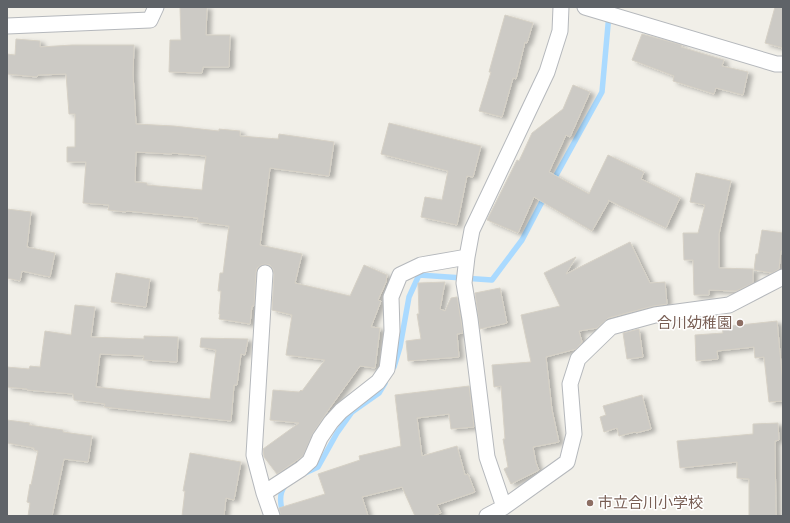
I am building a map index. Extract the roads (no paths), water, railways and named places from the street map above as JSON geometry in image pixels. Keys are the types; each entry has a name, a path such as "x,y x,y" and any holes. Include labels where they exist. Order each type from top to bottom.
{"street":[{"path":"7,26 150,20 156,7"},
{"path":"504,507 486,457 471,326 464,283 472,230 547,72 560,31 560,7"},
{"path":"585,7 776,64 783,64"},
{"path":"264,493 301,469 310,461 320,438 331,422 341,411 378,382 387,369 392,331 391,297 400,275 421,265 467,257"},
{"path":"265,273 254,455 272,516"},
{"path":"487,516 504,507 566,462 574,434 570,384 578,359 611,327 654,315 729,305 783,278"}],"waterway":[{"path":"553,181 602,92 609,14"},
{"path":"394,367 400,347 409,297 419,275 492,280 522,240 545,196"},
{"path":"305,473 318,467 337,433 352,412 379,393 385,383"},
{"path":"283,516 281,493 285,486"}],"place":[{"name":"合川幼稚園","path":"740,323"},
{"name":"市立合川小学校","path":"590,503"}]}
